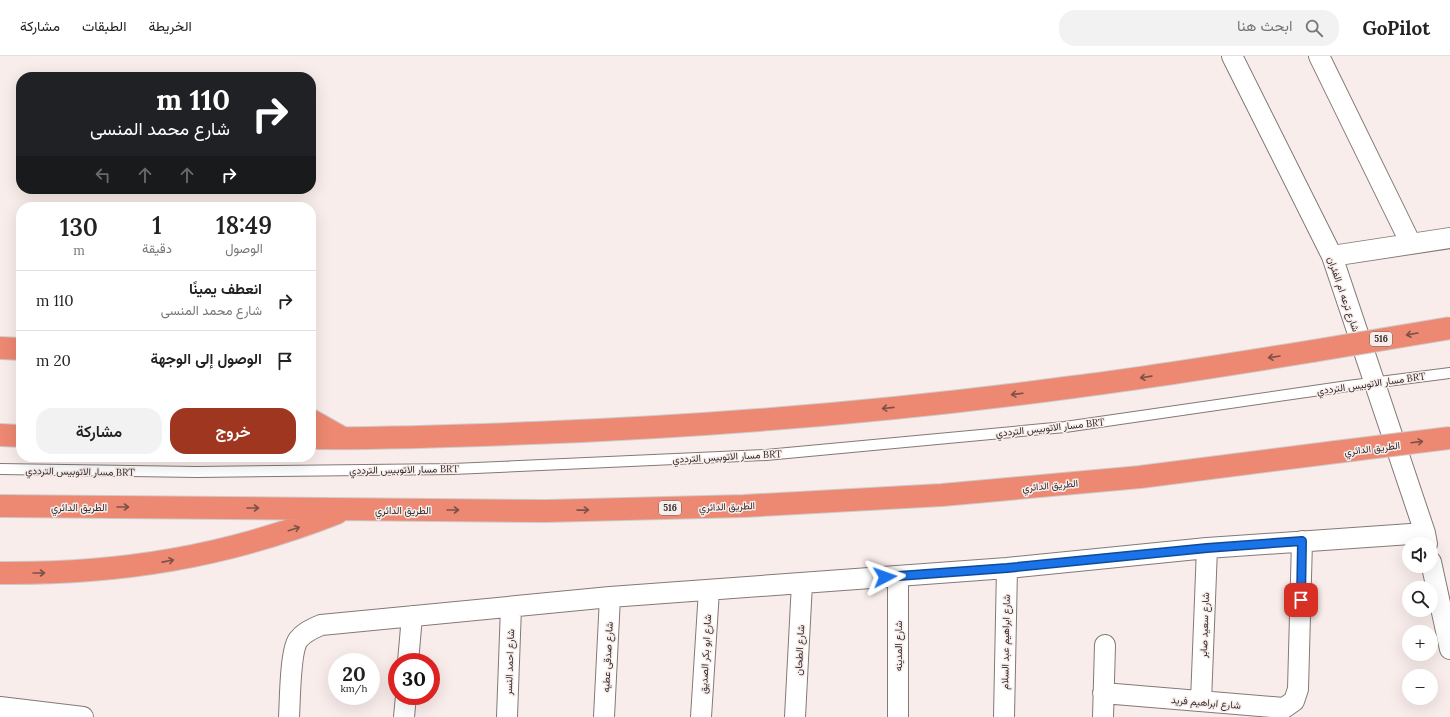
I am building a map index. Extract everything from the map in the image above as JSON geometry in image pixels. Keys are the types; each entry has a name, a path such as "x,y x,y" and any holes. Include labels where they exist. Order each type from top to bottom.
{"highway":[{"name":"516","path":"316,438 344,439 465,436 587,431 708,424 830,414 951,402 1072,387 1193,370 1450,328"},
{"path":"0,348 16,349"},
{"path":"316,423 344,439"},
{"path":"0,435 16,436"},
{"name":"الطريق الدائري","path":"0,506 546,511 744,506 934,495 1140,477 1450,438"},
{"path":"0,573 62,573 112,569 163,562 210,553 257,541 303,527 347,509"}],"street":[{"name":"شارع ترعه ام الفئران","path":"1232,56 1332,256 1426,537"},
{"path":"1319,56 1411,244"},
{"path":"1332,256 1450,238"},
{"path":"289,717 293,656 297,641 307,630 321,625 610,597 1007,568 1207,548 1302,541 1402,539"},
{"name":"شارع ابراهيم فريد","path":"1103,693 1284,708 1294,701 1298,689 1302,541"},
{"name":"شارع سعيد صابر","path":"1201,701 1207,548"},
{"name":"شارع ابراهيم عبد السلام","path":"1004,717 1007,568"},
{"path":"1433,573 1450,650"},
{"name":"شارع المدينه","path":"898,576 898,717"},
{"name":"شارع الطحان","path":"795,717 802,583"},
{"name":"شارع ابو بكر الصديق","path":"701,717 708,590"},
{"name":"شارع صدقى عطيه","path":"604,717 610,597"},
{"name":"شارع احمد النسر","path":"507,717 511,607"},
{"path":"409,653 412,616"},
{"path":"1103,717 1105,645"},
{"path":"404,717 405,705"},
{"path":"0,708 59,716 83,717"}],"lane":[{"name":"مسار الاتوبيس الترددي BRT","path":"0,470 197,472 445,469 766,455 1065,426 1450,373"}],"route":[{"path":"885,577 1007,568 1207,548 1302,541 1301,600"}]}
